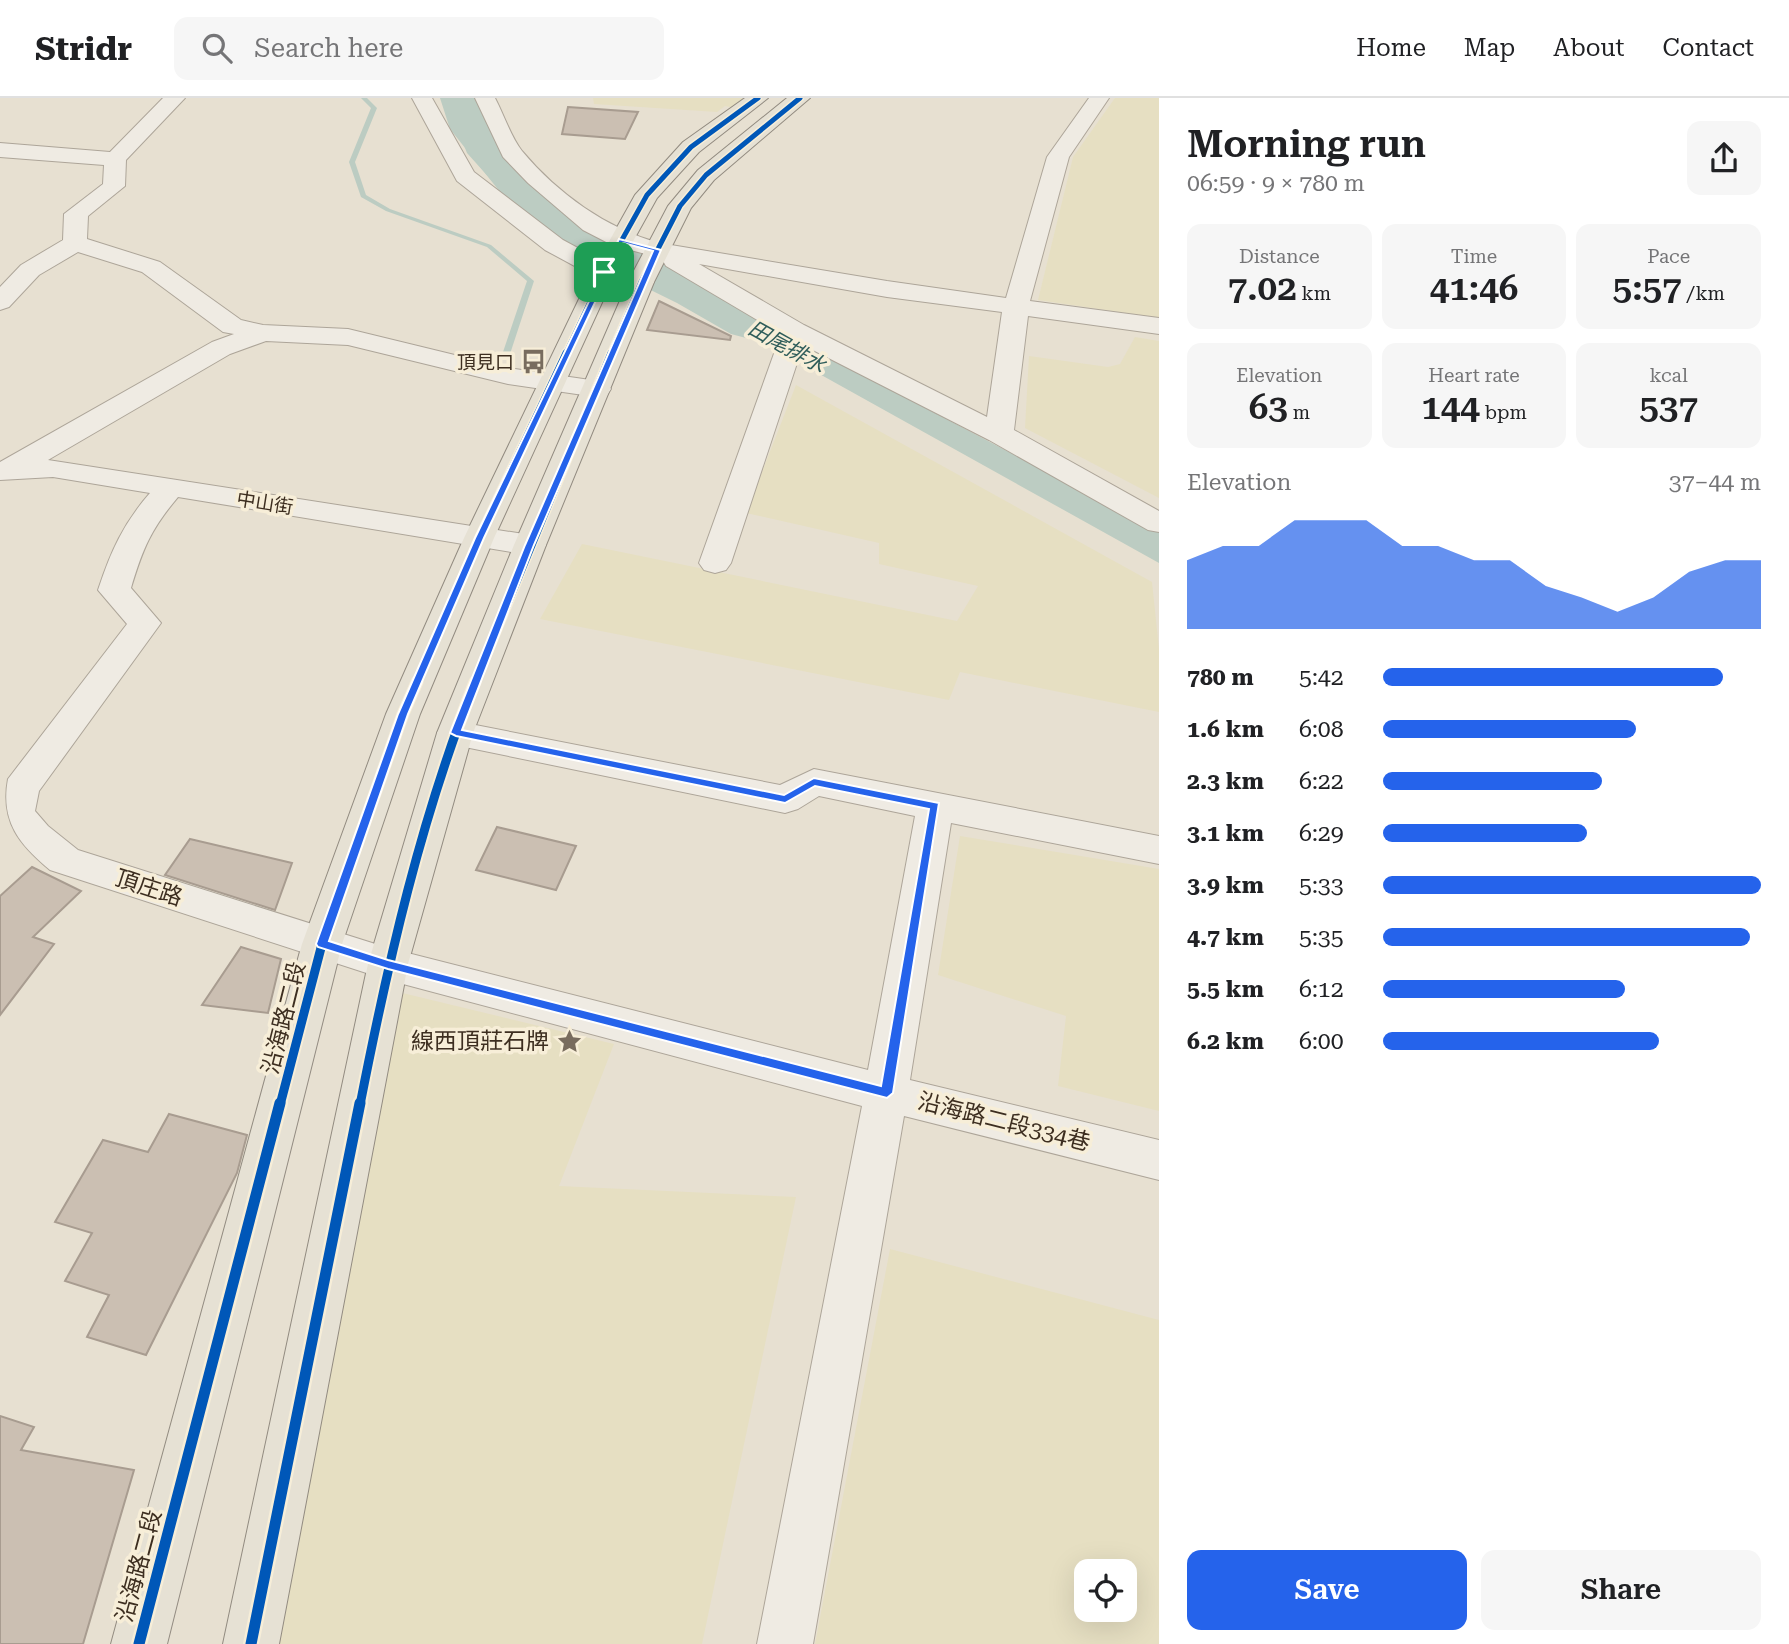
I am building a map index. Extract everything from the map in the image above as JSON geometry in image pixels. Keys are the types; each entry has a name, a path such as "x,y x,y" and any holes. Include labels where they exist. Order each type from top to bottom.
{"main road":[{"name":"沿海路二段","path":"251,1644 388,964 456,733 530,545 597,389 647,194 691,147 758,98"},
{"name":"沿海路二段","path":"139,1644 322,944 403,714 479,538 553,383 631,261 706,175 800,98"}],"street":[{"path":"75,243 76,214 114,186 115,159 175,98"},
{"path":"422,98 465,176 554,245 631,261 887,289 1159,326"},
{"path":"485,98 511,152 536,178 631,261 999,434 1159,526"},
{"path":"999,434 1016,307 1058,157 1099,98"},
{"path":"0,150 115,159"},
{"path":"0,302 30,270 75,243 151,267 232,326 263,333 348,337 508,376 597,389"},
{"path":"4,470 221,348 263,333"},
{"path":"715,563 793,336"},
{"name":"中山街","path":"4,470 52,468 530,545"},
{"path":"10,784 145,623 114,590 128,545 146,516 170,487"},
{"path":"456,733 785,799 814,782 1159,850"},
{"name":"頂庄路","path":"10,784 16,814 35,836 64,860 322,944"},
{"path":"785,1644 887,1093 935,806"},
{"name":"沿海路二段334巷","path":"322,944 388,964 887,1093 1159,1160"}],"shaded area":[{"path":"593,98 750,98 739,109 725,106 717,112 594,104"},
{"path":"1115,98 1159,98 1159,318 1038,300 1073,157"},
{"path":"1135,337 1159,341 1159,498 1025,428 1029,356 1108,367 1120,364"},
{"path":"796,385 1152,582 1159,649 1159,712 960,672 949,700 540,619 582,544 957,621 978,586 879,564 879,543 746,513"},
{"path":"960,836 1159,869 1159,1111 1058,1086 1066,1016 938,975"},
{"path":"390,990 614,1044 559,1186 796,1197 702,1644 246,1644"},
{"path":"890,1249 1159,1320 1159,1644 815,1644"}],"water":[{"path":"445,98 478,98 495,132 597,235 587,253 552,237 526,219 467,153"},
{"path":"673,275 1159,531 1159,563 717,317 664,291"}],"building":[{"path":"568,107 638,112 625,139 562,134"},
{"path":"659,301 731,336 730,340 647,330"},
{"path":"497,827 576,846 556,890 476,870"},
{"path":"190,839 292,863 275,910 165,875"},
{"path":"32,867 81,891 33,937 54,944 0,1015 0,896"},
{"path":"241,947 281,959 268,1013 202,1005"},
{"path":"169,1114 247,1135 237,1173 146,1355 87,1337 109,1295 65,1281 92,1233 55,1222 103,1140 148,1152"},
{"path":"0,1416 34,1427 21,1450 134,1470 83,1644 0,1644"}],"waterway":[{"path":"364,98 374,108 352,162 363,196 388,210 489,246 531,281 506,355"},
{"name":"田尾排水","path":"457,98 468,129 545,223 692,294 746,325"}],"cycle path":[{"path":"139,1644 322,944 403,714 479,538 604,272 647,195 691,147 758,98"},
{"path":"251,1644 388,964 455,733 530,545 641,282 680,206 706,175 800,98"}],"place":[{"name":"頂見口","path":"534,362"},
{"name":"線西頂莊石牌","path":"569,1041"}],"route":[{"path":"621,240 657,250 530,545 456,733 785,799 814,782 935,806 887,1093 388,964 322,944 403,714 479,538 604,272 621,240"}]}
